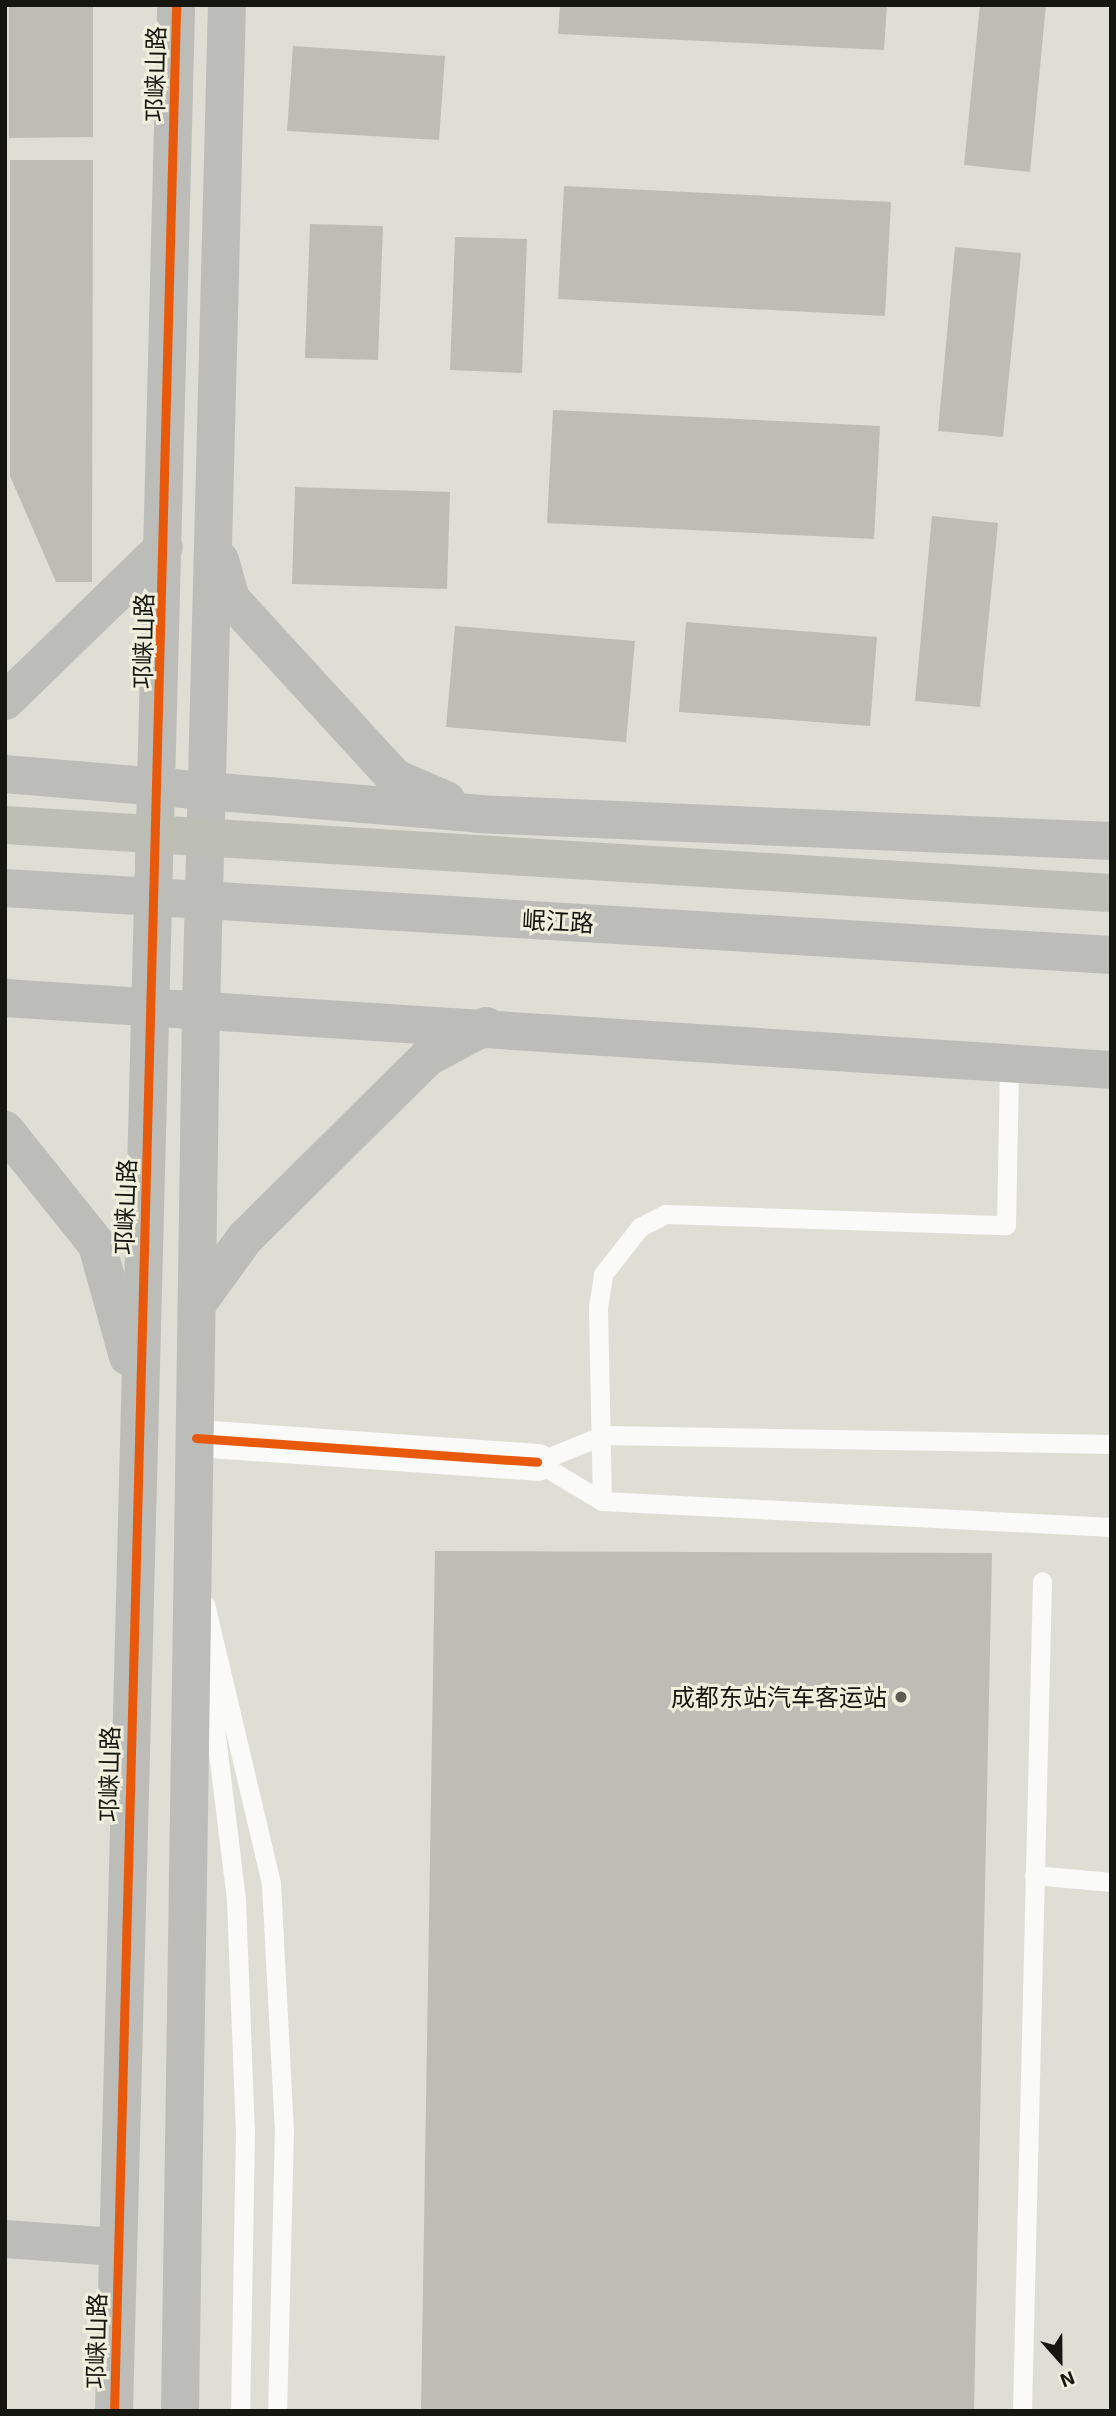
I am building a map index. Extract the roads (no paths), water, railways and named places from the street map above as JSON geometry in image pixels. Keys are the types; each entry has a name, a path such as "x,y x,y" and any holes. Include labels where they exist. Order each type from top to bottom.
{"highway":[{"path":"5,825 1111,893"}],"main road":[{"name":"邛崃山路","path":"114,2411 138,1392 158,787 176,5"},
{"path":"180,2411 201,1010 227,5"},
{"path":"215,542 231,599 395,778 477,814"},
{"path":"5,701 164,547"},
{"path":"5,774 477,814 1111,841"},
{"name":"岷江路","path":"5,888 1111,955"},
{"path":"5,985 1047,1051 1111,1049"},
{"path":"5,998 486,1026 1111,1070"},
{"path":"197,1304 246,1238 428,1057 486,1026"},
{"path":"5,1130 97,1245 138,1392"},
{"path":"5,2239 117,2248"}],"street":[{"path":"196,1438 537,1462"}],"lane":[{"path":"602,1501 603,1435 598,1307 603,1274 640,1227 666,1214 1006,1225 1009,1063"},
{"path":"537,1462 603,1435 1111,1444"},
{"path":"537,1462 602,1501 1111,1527"},
{"path":"193,1551 236,1900 245,2130 240,2411"},
{"path":"193,1551 271,1883 284,2129 276,2411"},
{"path":"1022,2411 1042,1581"},
{"path":"1034,1875 1111,1882"}],"place":[{"name":"成都东站汽车客运站","path":"901,1697"}]}
